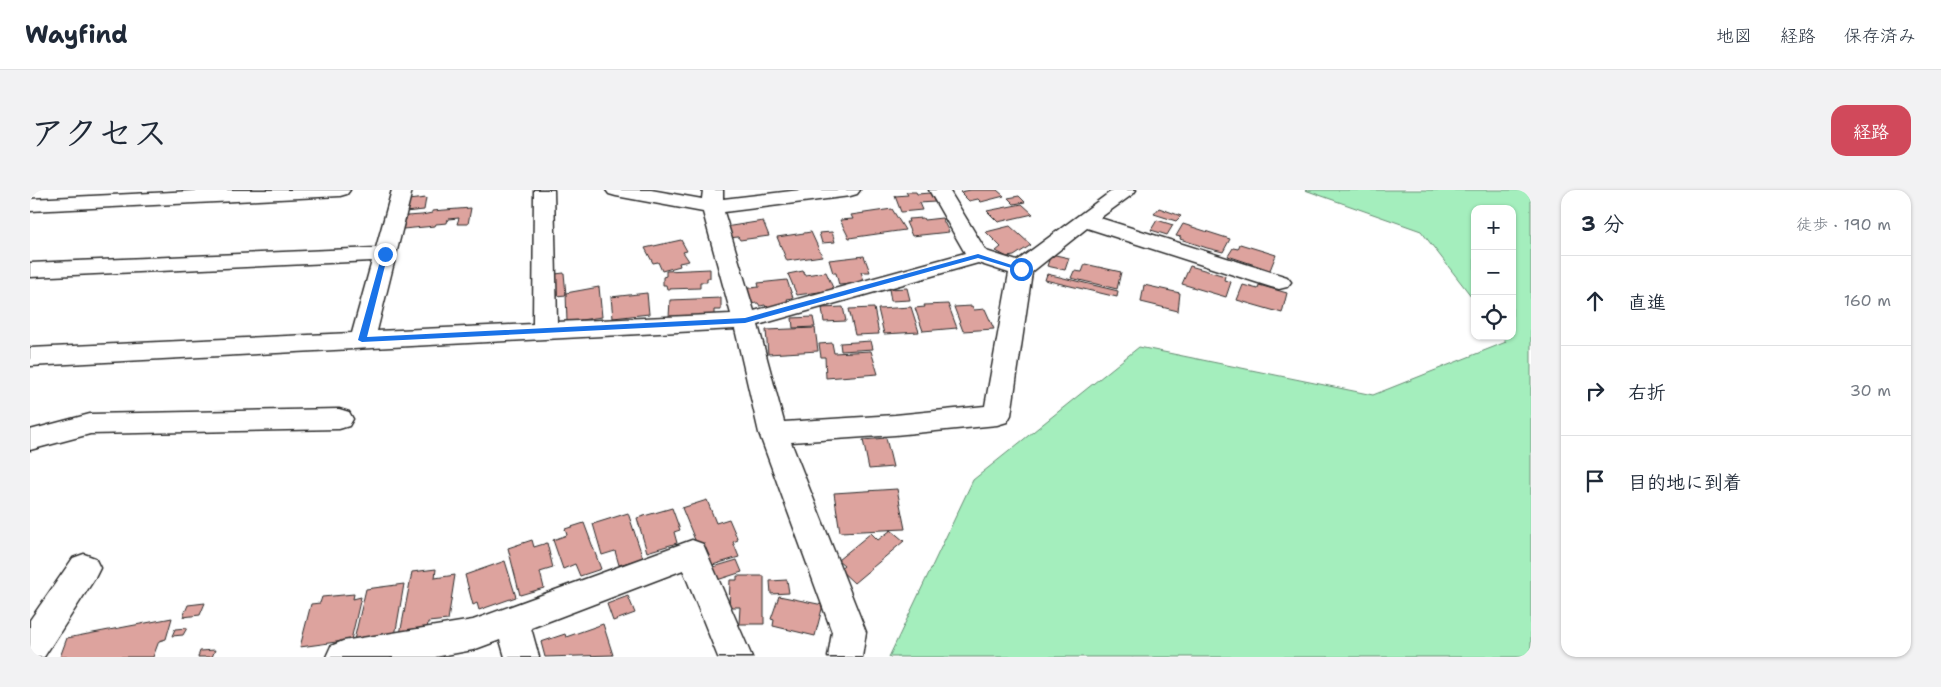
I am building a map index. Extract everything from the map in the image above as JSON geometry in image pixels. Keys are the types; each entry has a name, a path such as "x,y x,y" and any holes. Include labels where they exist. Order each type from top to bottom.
{"street":[{"path":"30,205 88,196 340,190"},
{"path":"362,340 402,190"},
{"path":"544,190 545,331"},
{"path":"616,190 712,199 850,190"},
{"path":"939,190 978,256"},
{"path":"774,433 895,425 997,415 1021,269 1126,190"},
{"path":"712,199 774,433 849,632 846,657"},
{"path":"1084,220 1280,282"},
{"path":"30,270 385,254"},
{"path":"30,357 745,321 978,256 1021,269"},
{"path":"30,440 90,424 339,419"},
{"path":"342,657 417,651 473,635 692,554 735,657"},
{"path":"30,648 84,568"},
{"path":"512,621 522,657"}],"green space":[{"path":"1305,190 1531,190 1531,657 889,657 973,480 1139,347 1373,395 1506,342 1505,340 1516,340 1516,205 1471,205 1471,296 1421,231"}],"building":[{"path":"997,190 1004,196 981,202 978,199 969,201 960,192"},
{"path":"906,192 916,192 917,194 930,193 935,202 919,203 922,210 901,212 895,196 908,195"},
{"path":"1019,196 1025,202 1014,204 1008,198"},
{"path":"426,198 424,210 405,212 408,200"},
{"path":"1022,204 1033,214 998,222 987,211"},
{"path":"471,208 468,224 457,224 459,218 448,219 447,223 436,224 435,226 403,229 407,216 432,213 432,211"},
{"path":"1159,208 1181,216 1176,221 1154,214"},
{"path":"892,209 905,230 849,238 840,220 853,219 851,215"},
{"path":"923,218 924,220 942,218 949,232 912,236 906,222 909,222 908,219"},
{"path":"1157,220 1173,225 1167,235 1151,230"},
{"path":"763,221 769,236 740,240 738,237 728,238 725,227"},
{"path":"1183,224 1230,239 1223,252 1207,248 1176,236"},
{"path":"1010,226 1031,245 1014,256 1007,257 996,251 1001,247 986,232"},
{"path":"811,232 822,256 787,261 777,237"},
{"path":"832,232 835,242 822,243 819,233"},
{"path":"681,240 687,251 683,252 689,261 679,263 680,266 662,271 658,262 653,263 645,248"},
{"path":"1240,244 1276,255 1270,270 1228,256 1233,248 1238,249"},
{"path":"1051,254 1069,258 1065,270 1047,266"},
{"path":"864,256 870,272 861,272 865,283 839,285 836,273 833,273 829,260"},
{"path":"1085,264 1121,272 1117,289 1071,278 1074,271 1082,272"},
{"path":"1190,266 1225,276 1224,280 1231,282 1226,297 1182,284"},
{"path":"710,269 710,278 707,278 707,282 700,282 700,288 667,289 666,285 663,285 663,277 666,276 666,271"},
{"path":"803,271 805,275 826,272 834,290 797,295 788,274"},
{"path":"564,273 566,295 556,296 555,274"},
{"path":"1047,274 1118,291 1117,297 1045,280"},
{"path":"787,280 793,298 787,299 789,304 766,307 765,305 760,306 758,303 746,304 742,289 759,287 758,283"},
{"path":"1144,285 1180,293 1178,311 1141,302"},
{"path":"1243,285 1258,289 1259,285 1287,293 1282,313 1237,300"},
{"path":"599,287 602,317 567,322 566,293"},
{"path":"907,288 910,300 891,301 889,289"},
{"path":"647,293 649,314 613,318 611,297"},
{"path":"721,298 721,310 714,310 714,315 669,317 670,300"},
{"path":"948,304 957,328 923,331 915,308 925,307 924,305"},
{"path":"972,306 974,310 985,309 994,329 963,331 954,307"},
{"path":"843,307 846,321 824,322 822,308"},
{"path":"911,307 919,332 884,334 878,309"},
{"path":"874,308 879,334 855,335 849,309"},
{"path":"813,317 815,327 793,328 792,318"},
{"path":"815,328 818,351 768,354 766,330"},
{"path":"871,341 873,349 841,351 840,343"},
{"path":"832,343 834,353 871,351 878,374 826,378 825,357 821,357 819,344"},
{"path":"886,438 893,467 869,469 863,440"},
{"path":"897,489 905,529 840,532 834,493"},
{"path":"707,500 716,523 729,519 738,540 733,542 739,557 706,567 682,508"},
{"path":"672,508 680,530 674,532 677,543 647,552 637,518"},
{"path":"628,513 643,558 619,565 615,551 602,555 593,524"},
{"path":"584,523 601,569 580,576 575,564 563,569 553,540 567,535 565,529"},
{"path":"891,530 904,541 854,583 839,569 844,565 838,560 871,533 878,540"},
{"path":"532,540 534,547 547,543 553,568 540,572 544,588 520,595 508,548"},
{"path":"737,560 742,572 714,581 710,568"},
{"path":"505,561 516,597 479,610 477,603 473,605 465,575"},
{"path":"436,569 435,578 455,575 448,620 428,622 427,631 400,634 412,572"},
{"path":"737,576 764,576 764,624 739,624 740,607 729,607 730,580 737,580"},
{"path":"787,580 789,593 771,594 770,581"},
{"path":"404,584 395,636 354,640 366,589"},
{"path":"354,594 353,599 361,597 351,640 300,647 311,604 320,603 322,597"},
{"path":"628,596 635,613 613,621 607,604"},
{"path":"779,596 823,605 815,636 773,626 774,620 771,619"},
{"path":"205,603 200,615 183,617 188,605"},
{"path":"172,618 166,639 159,641 153,657 60,657 67,638"},
{"path":"603,624 613,655 545,657 541,642 565,634 566,637"},
{"path":"187,628 183,635 172,636 175,629"},
{"path":"215,650 212,657 198,657 200,651"}],"route":[{"path":"385,254 362,340 745,321 978,256 1021,269"}]}
